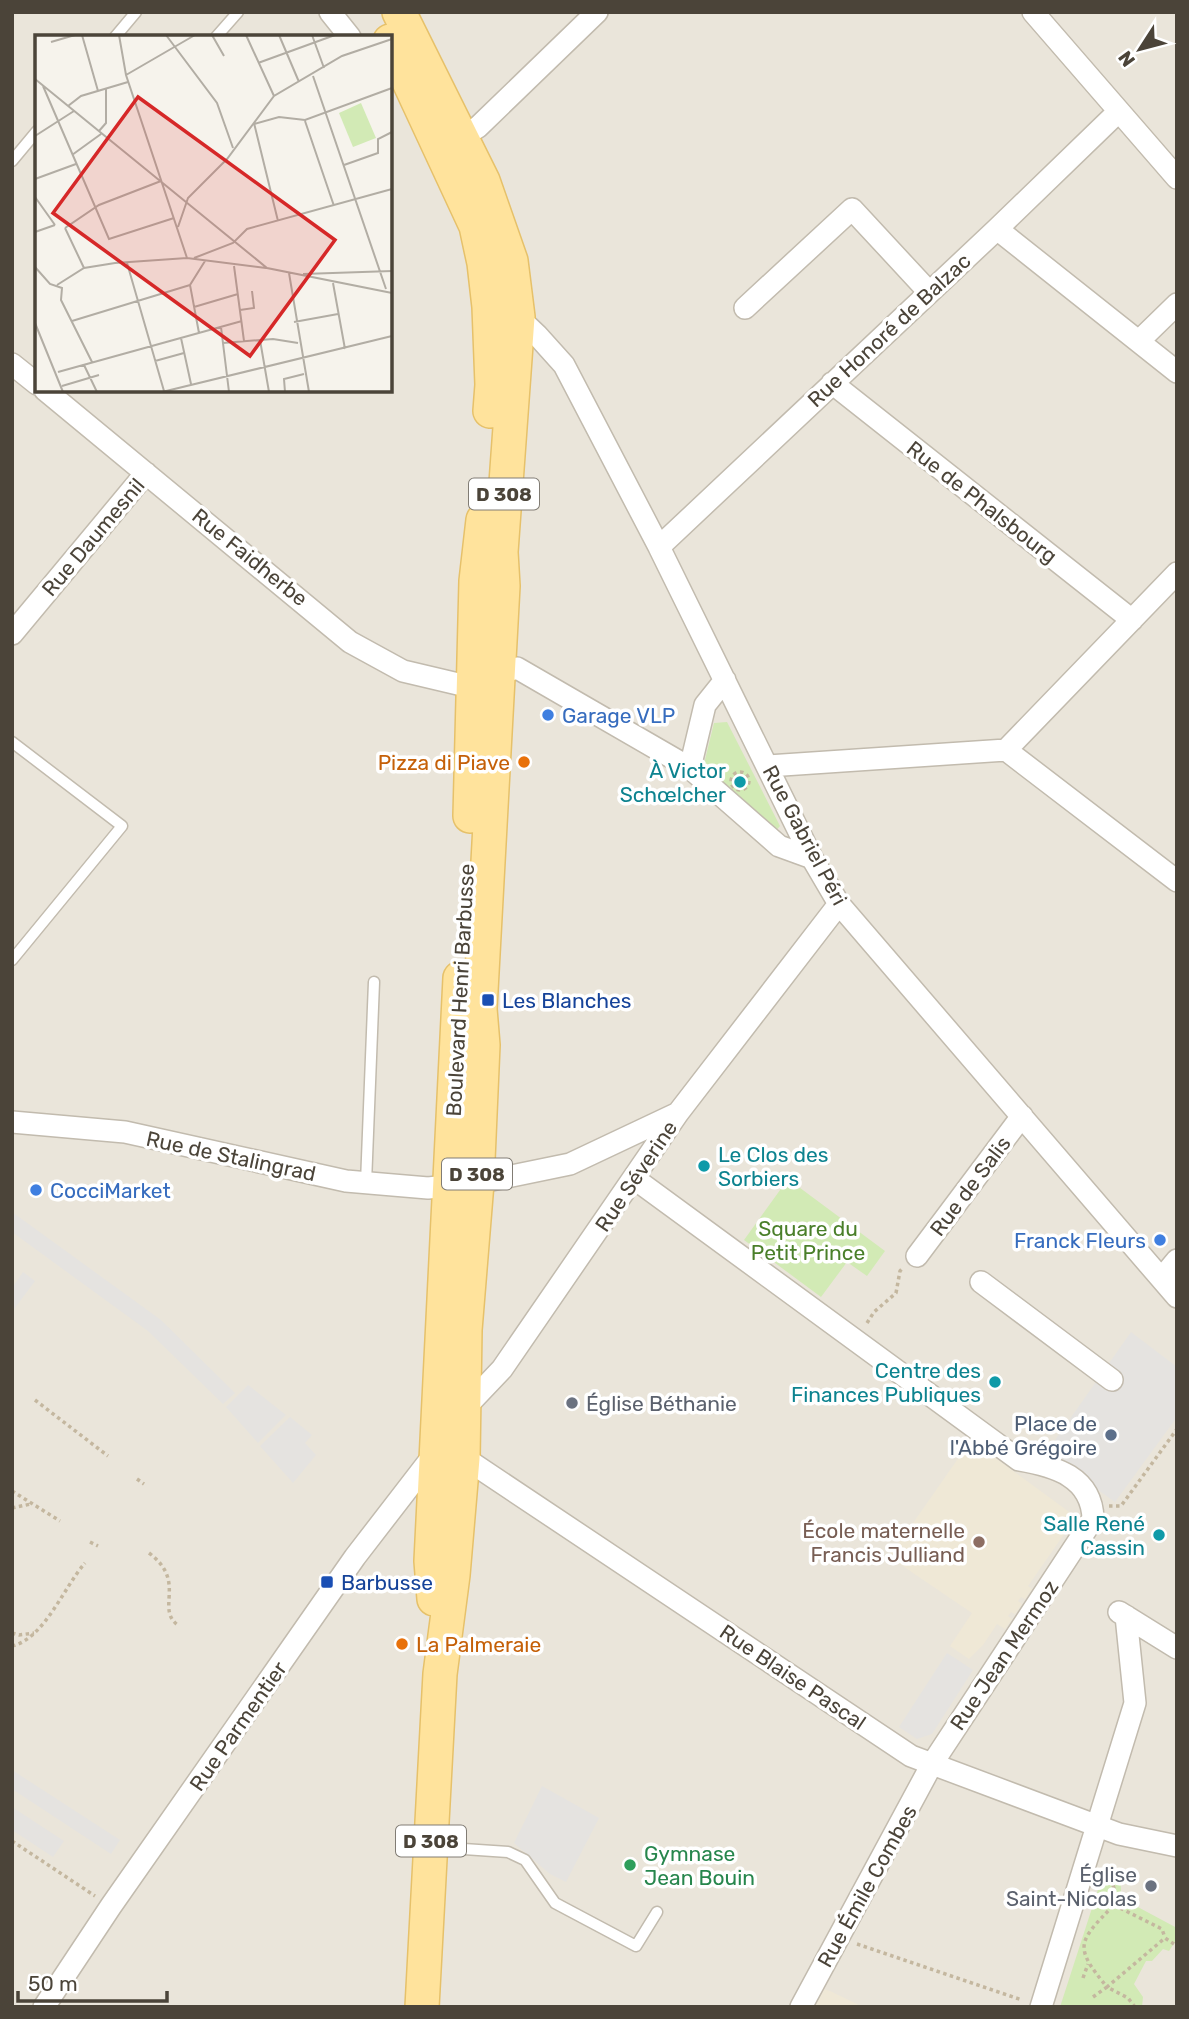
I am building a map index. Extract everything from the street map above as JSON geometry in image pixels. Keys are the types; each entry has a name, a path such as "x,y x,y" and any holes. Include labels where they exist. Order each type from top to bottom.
{"main road":[{"name":"D 308","path":"377,12 387,35"},
{"name":"D 308","path":"399,12 426,67 452,144"},
{"name":"D 308","path":"392,46 407,82 483,181 511,261 503,312"},
{"name":"Boulevard Henri Barbusse","path":"422,2007 440,1674 453,1575 450,1454 463,1185 483,1045 480,1009 486,677 503,586 503,312"},
{"name":"Boulevard Henri Barbusse","path":"450,1454 464,1408 463,1185"}],"street":[{"path":"330,12 348,35"},
{"path":"452,144 478,127 597,12"},
{"path":"1033,12 1177,178"},
{"path":"392,45 426,67"},
{"name":"Rue Honoré de Balzac","path":"659,547 997,229 1118,111"},
{"path":"745,307 852,209 929,292"},
{"path":"997,229 1177,372"},
{"path":"1139,341 1177,304"},
{"name":"Rue Gabriel Péri","path":"503,312 564,365 659,547 812,858 839,904 1177,1297"},
{"path":"12,364 35,382"},
{"name":"Rue de Phalsbourg","path":"832,383 1132,620"},
{"name":"Rue Faidherbe","path":"47,392 350,642 403,671 458,684 517,668 690,768 779,846 812,858"},
{"name":"Rue Daumesnil","path":"12,634 146,473"},
{"path":"1006,750 1177,573"},
{"path":"690,768 705,705 725,680"},
{"path":"768,766 1006,750 1177,881"},
{"name":"Rue Séverine","path":"464,1408 502,1369 635,1180 678,1113 839,904"},
{"name":"Rue de Stalingrad","path":"12,1122 125,1132 346,1181 428,1188 463,1185 570,1164 678,1113"},
{"name":"Rue de Salis","path":"917,1256 1022,1116"},
{"path":"635,1180 1019,1460 1047,1465 1089,1497"},
{"path":"1162,1278 1177,1260"},
{"path":"981,1282 1112,1380"},
{"name":"Rue Blaise Pascal","path":"450,1454 900,1748 932,1765 1119,1834 1177,1846"},
{"name":"Rue Parmentier","path":"44,2007 111,1906 355,1557 450,1454"},
{"name":"Rue Jean Mermoz","path":"932,1765 1093,1520 1089,1497"},
{"path":"1035,2005 1098,1826 1135,1703 1122,1614 1177,1648"},
{"name":"Rue Émile Combes","path":"802,2007 932,1765"}],"lane":[{"path":"118,35 136,12"},
{"path":"218,35 238,12"},
{"path":"12,160 35,133"},
{"path":"12,742 122,826 12,960"},
{"path":"366,1183 374,982"},
{"path":"431,1847 508,1852 525,1860 555,1903 636,1945 657,1912"}],"path":[{"path":"737,773 744,773 748,778 748,785 743,790 736,789 732,784 732,778 737,773"},
{"path":"856,1339 874,1312 896,1293 900,1271 917,1256"},
{"path":"35,1400 108,1456"},
{"path":"1089,1497 1121,1506 1177,1429"},
{"path":"136,1479 144,1484"},
{"path":"12,1491 60,1521"},
{"path":"12,1508 33,1504"},
{"path":"90,1542 98,1546"},
{"path":"149,1553 158,1559 167,1572 170,1586 169,1617 179,1626"},
{"path":"12,1646 22,1644 36,1633 85,1563"},
{"path":"12,1633 36,1633"},
{"path":"12,1841 111,1906"},
{"path":"1108,1872 1114,1888 1114,1905 1089,1931 1083,1949 1088,1964 1107,1987 1128,1998 1135,2007"},
{"path":"1114,1905 1162,1929 1165,1938 1174,1944"},
{"path":"839,1937 1035,2005"},
{"path":"1093,1997 1165,1938"},
{"path":"1083,1978 1088,1964"}],"shaded area":[{"path":"12,12 1177,12 1177,2007 12,2007"},
{"path":"12,1212 161,1320 235,1393 223,1404 148,1331 12,1232"},
{"path":"23,1272 35,1281 12,1312 12,1288"},
{"name":"Place de l'Abbé Grégoire","path":"1131,1332 1177,1367 1177,1417 1115,1502 1046,1453"},
{"path":"248,1385 286,1415 258,1443 226,1407"},
{"path":"290,1417 312,1435 305,1443 316,1455 293,1483 260,1446"},
{"name":"École maternelle Francis Julliand","path":"971,1440 1076,1517 1028,1586 1032,1589 1025,1599 1021,1597 1018,1601 1022,1604 1015,1614 1011,1612 1008,1616 1012,1619 1005,1629 997,1624 983,1645 969,1659 950,1646 972,1613 888,1556"},
{"path":"947,1653 973,1670 932,1734 917,1739 899,1727"},
{"path":"12,1770 120,1840 111,1854 12,1789"},
{"path":"542,1786 599,1818 566,1882 550,1874 514,1843"},
{"path":"12,1807 64,1841 53,1857 12,1830"},
{"path":"817,1987 830,1991 863,2007 806,2007"}],"green space":[{"path":"727,722 780,826 775,832 703,768 714,723"},
{"name":"Square du Petit Prince","path":"788,1179 885,1251 867,1276 847,1262 821,1297 744,1240"},
{"path":"1113,1869 1121,1886 1121,1898 1177,1928 1177,1939 1169,1951 1163,1949 1152,1961 1146,1961 1134,1984 1143,1997 1142,2007 1060,2007 1103,1874"}],"place":[{"name":"Garage VLP","path":"548,715"},
{"name":"Pizza di Piave","path":"524,762"},
{"name":"À Victor Schœlcher","path":"740,782"},
{"name":"Les Blanches","path":"488,1000"},
{"name":"Le Clos des Sorbiers","path":"704,1166"},
{"name":"CocciMarket","path":"36,1190"},
{"name":"Franck Fleurs","path":"1160,1240"},
{"name":"Centre des Finances Publiques","path":"995,1382"},
{"name":"Église Béthanie","path":"572,1403"},
{"name":"Place de l'Abbé Grégoire","path":"1111,1435"},
{"name":"Salle René Cassin","path":"1159,1535"},
{"name":"École maternelle Francis Julliand","path":"979,1542"},
{"name":"Barbusse","path":"327,1582"},
{"name":"La Palmeraie","path":"402,1644"},
{"name":"Gymnase Jean Bouin","path":"630,1865"},
{"name":"Église Saint-Nicolas","path":"1151,1886"}]}
